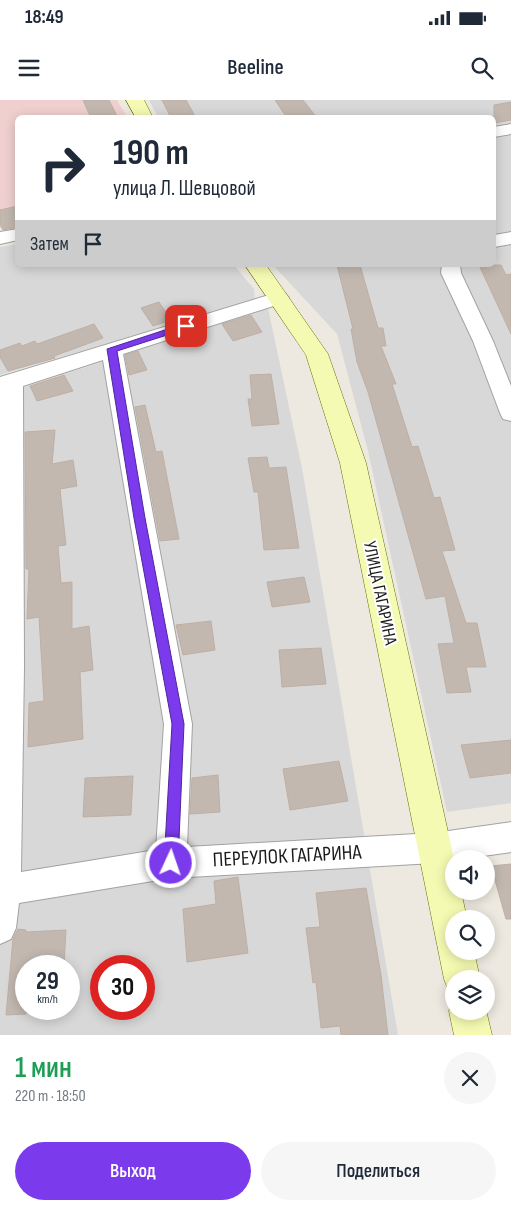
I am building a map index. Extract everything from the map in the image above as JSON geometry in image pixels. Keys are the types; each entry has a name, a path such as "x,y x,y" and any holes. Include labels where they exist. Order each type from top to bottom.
{"main road":[{"path":"135,100 143,115"},
{"name":"УЛИЦА ГАГАРИНА","path":"256,267 317,354 353,463 447,910"},
{"path":"470,1020 474,1035"}],"street":[{"path":"496,132 511,129"},
{"path":"0,238 15,235"},
{"path":"496,240 511,238"},
{"path":"451,267 451,273 482,341 511,413"},
{"path":"0,928 5,890 6,383 279,298"},
{"path":"112,349 140,518 178,724 171,863"},
{"name":"ПЕРЕУЛОК ГАГАРИНА","path":"5,890 171,863 434,848 511,837"}],"shaded area":[{"path":"0,100 117,100 126,115 15,115 15,225 0,228"},
{"path":"149,100 511,100 511,803 447,812 368,451 337,334 275,267 496,267 496,115 157,115"},
{"path":"15,244 15,267 236,267 254,289 255,300 0,375 0,247"},
{"path":"268,308 302,468 398,1035 0,1035 0,395"}],"building":[{"path":"83,100 109,100 116,115 90,115"},
{"path":"162,100 186,100 194,115 170,115"},
{"path":"275,100 303,100 315,115 285,115"},
{"path":"511,102 511,120 496,123 494,105"},
{"path":"15,207 15,228 3,230 0,224 0,210"},
{"path":"496,265 501,265 506,275 511,274 511,334 480,267 496,267"},
{"path":"338,267 361,267 378,328 383,328 386,346 381,346 396,384 392,384 412,447 418,446 434,498 440,497 455,550 442,551 466,623 477,623 486,667 466,667 471,692 447,693 438,644 454,643 445,596 426,599 368,392 357,362 351,329 353,329"},
{"path":"159,302 171,320 153,326 141,308"},
{"path":"251,315 262,332 233,341 222,324"},
{"path":"94,324 103,338 54,356 55,358 8,371 0,357 0,350 20,343 22,346 35,341 37,344"},
{"path":"138,351 147,370 129,375 125,355"},
{"path":"271,374 279,424 252,426 248,399 252,399 250,375"},
{"path":"64,375 73,391 37,401 30,386"},
{"path":"145,405 156,452 162,451 179,539 160,541 135,407"},
{"path":"55,430 52,464 73,460 77,486 60,489 66,545 58,546 61,583 72,582 72,629 89,626 93,670 80,672 83,739 28,747 29,703 44,701 39,617 27,619 29,569 26,569 25,432"},
{"path":"267,457 269,468 286,467 299,548 264,550 258,492 254,492 248,458"},
{"path":"304,577 310,602 272,607 267,582"},
{"path":"211,621 215,650 183,655 176,625"},
{"path":"321,648 326,684 282,687 279,650"},
{"path":"511,740 511,773 470,778 461,745"},
{"path":"339,761 348,801 290,810 283,769"},
{"path":"218,775 220,812 190,814 192,778"},
{"path":"133,776 131,815 83,817 85,778"},
{"path":"511,864 511,919 506,919 495,880 495,866"},
{"path":"238,877 248,953 187,962 183,909 216,904 214,881"},
{"path":"366,888 381,975 388,1035 341,1035 340,1026 321,1028 316,982 313,983 306,928 320,927 316,893"},
{"path":"18,929 26,930 26,932 66,930 65,955 15,955 15,1015 6,1015 13,939"}],"route":[{"path":"171,863 178,724 140,518 112,349 186,326"}]}
